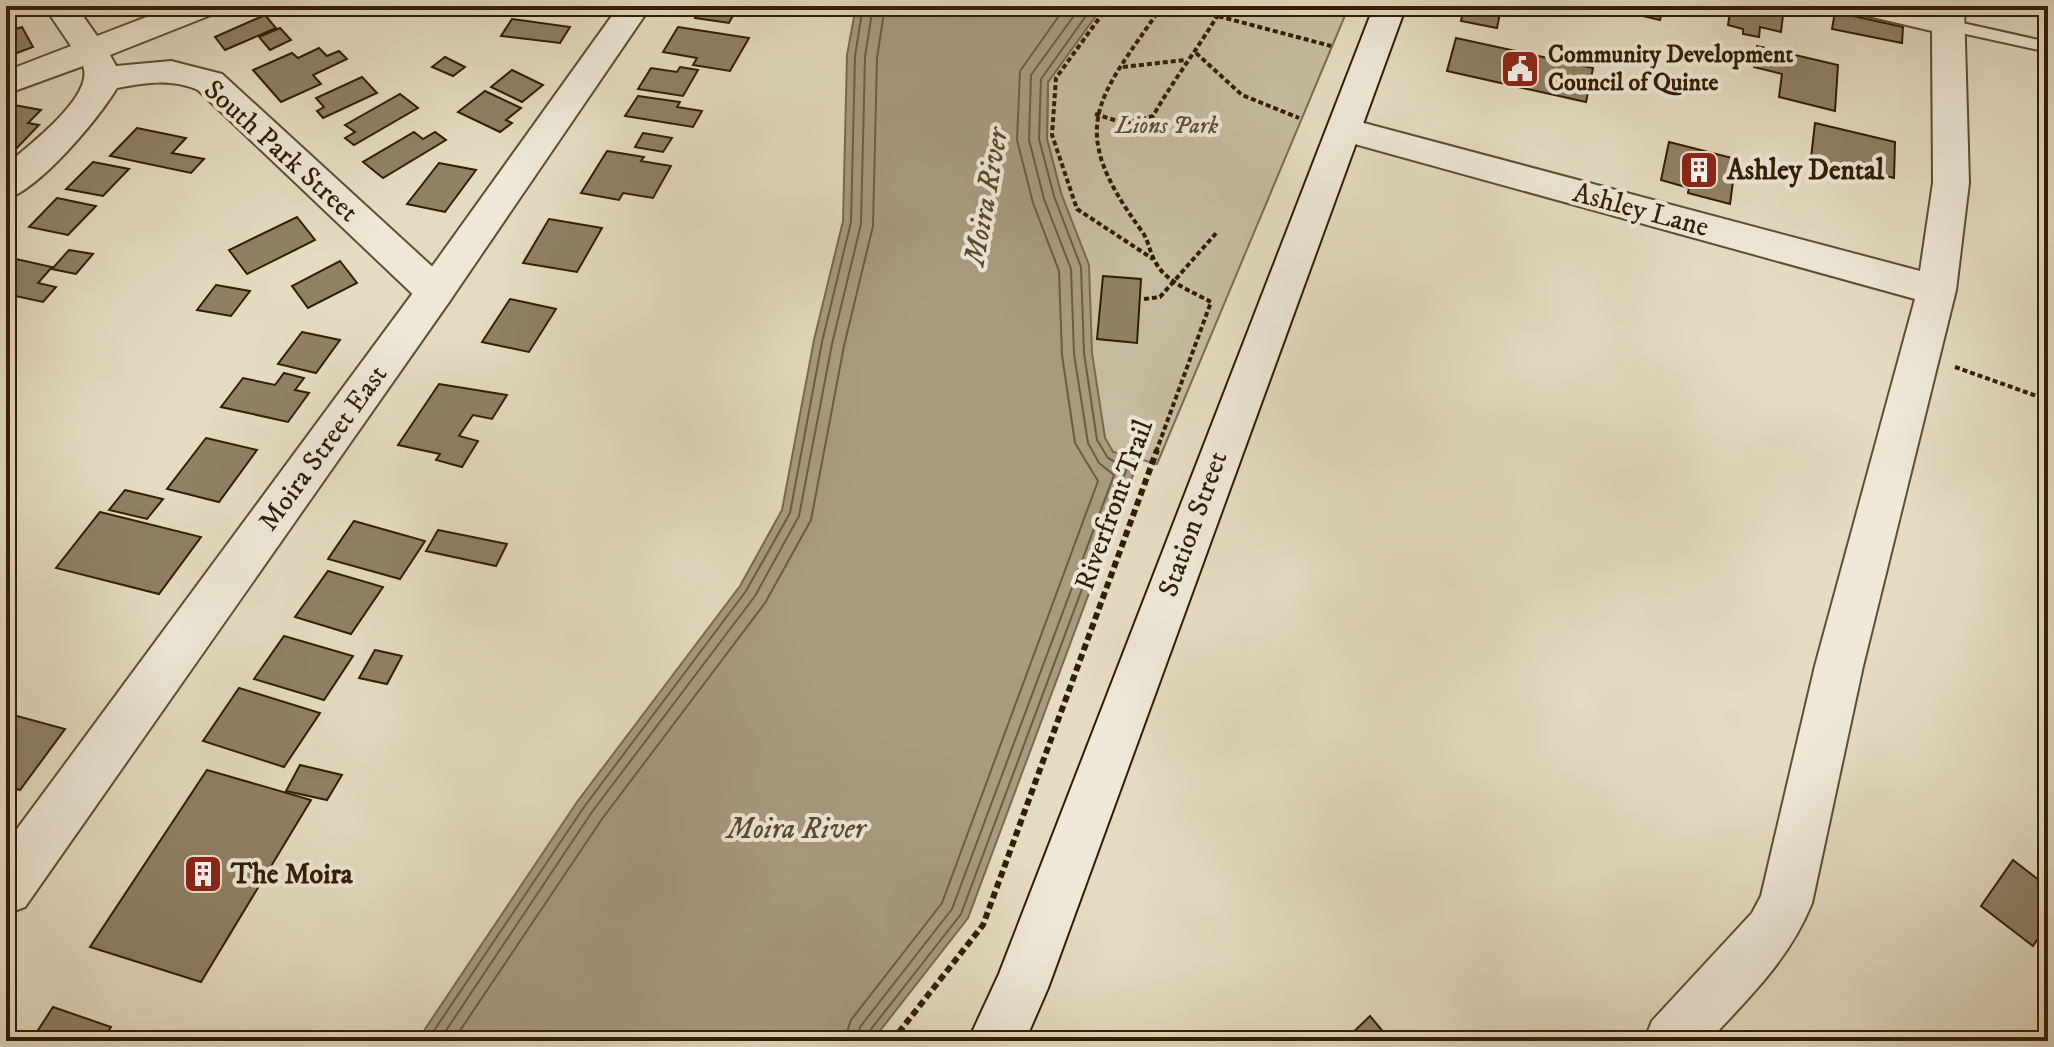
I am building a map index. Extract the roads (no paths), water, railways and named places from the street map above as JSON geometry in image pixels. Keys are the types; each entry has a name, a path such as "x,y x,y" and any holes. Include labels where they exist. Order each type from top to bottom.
{"street":[{"path":"6,186 97,95 96,65 60,6"},
{"path":"6,83 96,65 205,6"},
{"name":"Moira Street East","path":"6,888 435,292 635,6"},
{"name":"Station Street","path":"996,1041 1021,988 1390,6"},
{"path":"1672,1041 1771,932 1786,903 1839,666 1937,290 1951,183 1948,15 1866,6"},
{"name":"South Park Street","path":"96,65 166,69 191,73 210,82 435,292"},
{"name":"Ashley Lane","path":"1345,130 1937,290"}],"lane":[{"path":"1948,15 2048,47"}],"water":[{"name":"Moira River","path":"856,6 1103,6 1048,82 1047,139 1061,193 1089,265 1092,353 1105,438 1113,452 1139,459 968,918 872,1041 417,1041 577,802 740,586 782,510 814,340 843,221 847,55"}],"place":[{"name":"Community Development Council of Quinte","path":"1520,69"},
{"name":"Ashley Dental","path":"1699,170"},
{"name":"The Moira","path":"203,874"}],"park label":[{"name":"Lions Park","path":"1167,126"}]}
